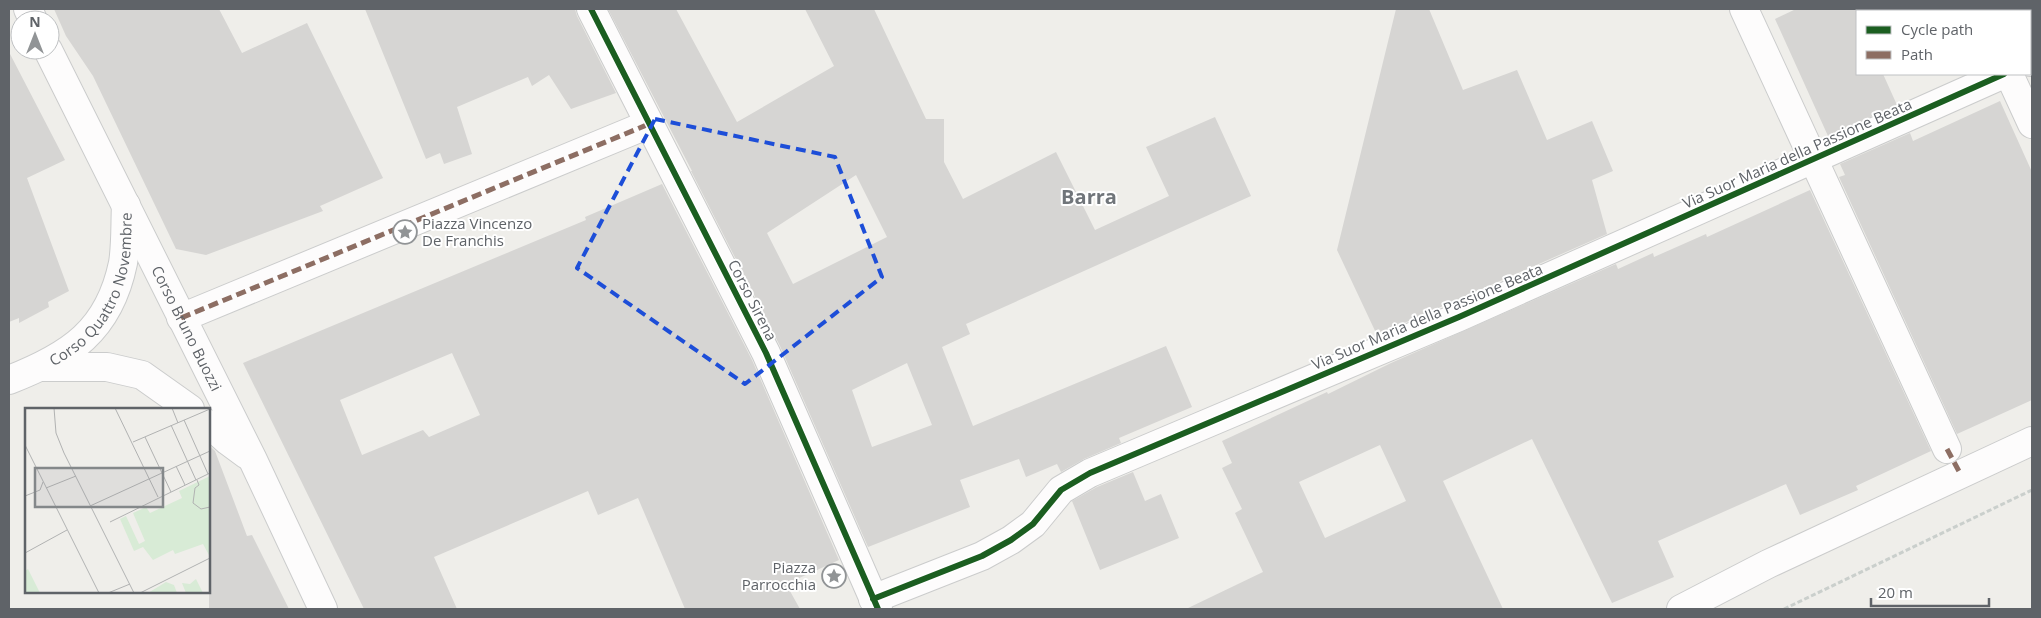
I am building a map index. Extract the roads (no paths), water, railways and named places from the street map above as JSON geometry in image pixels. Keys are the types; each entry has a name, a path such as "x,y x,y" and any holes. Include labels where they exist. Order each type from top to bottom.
{"street":[{"name":"Corso Sirena","path":"591,9 766,353 876,604"},
{"name":"Via Suor Maria della Passione Beata","path":"1744,9 1947,449"},
{"name":"Corso Bruno Buozzi","path":"53,60 252,458 323,609"},
{"name":"Via Suor Maria della Passione Beata","path":"876,604 982,556 1011,540 1033,524 1061,490 1090,473 1459,316 2002,75"},
{"path":"2009,75 2032,124"},
{"path":"181,318 649,124"},
{"name":"Corso Quattro Novembre","path":"9,380 43,367 80,344 109,307 123,262 126,203"},
{"name":"Corso Quattro Novembre","path":"43,367 107,368 142,375 189,408"},
{"path":"210,425 228,441 252,458"},
{"path":"1681,609 1768,564 2032,441"}],"place":[{"name":"Piazza Vincenzo De Franchis","path":"405,232"},
{"name":"Piazza Parrocchia","path":"834,576"}],"district":[{"name":"Barra","path":"1089,196"}]}
